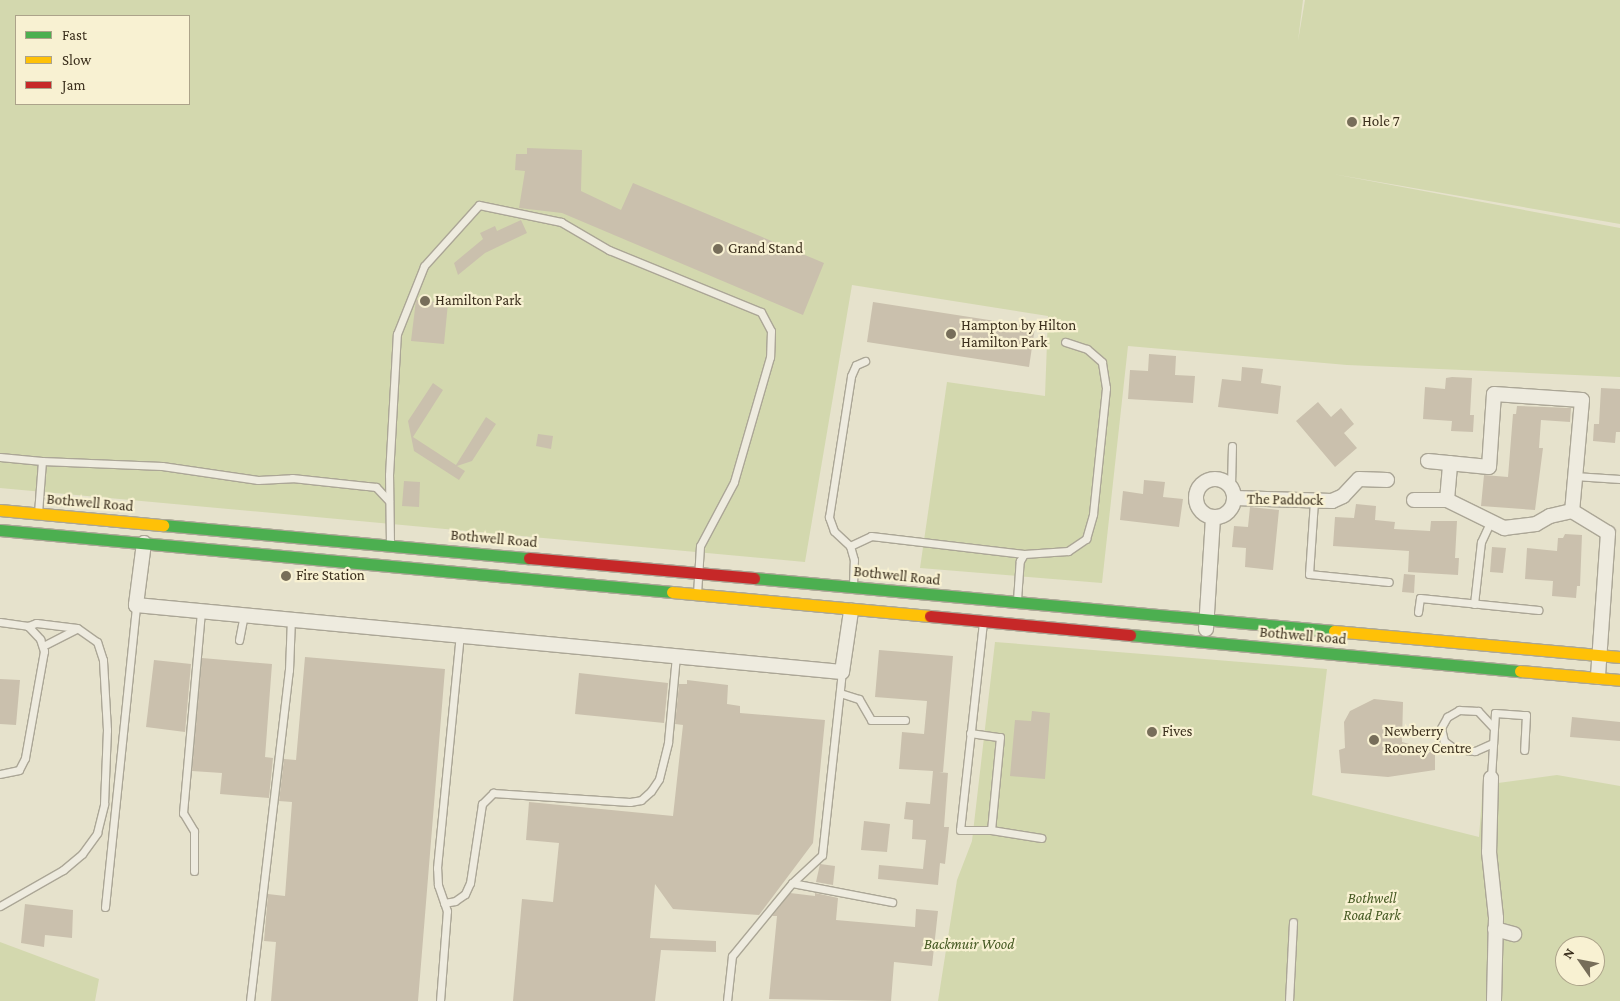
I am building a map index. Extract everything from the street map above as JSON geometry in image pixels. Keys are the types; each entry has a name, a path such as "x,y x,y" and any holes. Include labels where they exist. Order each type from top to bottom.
{"main road":[{"name":"Bothwell Road","path":"0,510 38,513 697,595 851,611 1620,680"},
{"name":"Bothwell Road","path":"0,530 144,543 698,573 853,586 984,601 1620,657"},
{"path":"851,611 853,586"},
{"path":"983,622 984,601"}],"street":[{"path":"1428,461 1489,467 1494,394 1582,400 1572,511"},
{"path":"1447,500 1450,463"},
{"name":"The Paddock","path":"1233,492 1230,510 1213,517 1198,507 1198,489 1214,479 1233,492 1314,501 1332,501 1343,496 1359,479 1387,480"},
{"path":"1414,500 1447,500 1490,523 1517,528 1572,511 1614,530 1598,677"},
{"path":"1206,642 1213,517"},
{"path":"144,543 136,605 460,634 842,672 851,611"},
{"path":"1491,778 1489,852 1495,929 1494,1001"},
{"path":"1495,929 1514,934"}],"lane":[{"path":"390,556 389,501 397,334 424,266 479,205 561,222 609,250 761,312 770,331 770,357 734,482 700,546 697,595"},
{"path":"850,546 871,536 1024,554 1068,552 1086,539 1094,514 1106,388 1102,362 1087,349 1065,342"},
{"path":"853,586 854,560 850,546 834,531 830,517 850,376 856,365 865,361"},
{"path":"1232,446 1233,492"},
{"path":"0,457 42,461 162,466 258,480 292,478 376,487 389,501"},
{"path":"38,513 42,461"},
{"path":"1574,476 1620,479"},
{"path":"1314,501 1309,574 1389,582"},
{"path":"1474,604 1480,542 1490,523"},
{"path":"1016,603 1020,561 1024,554"},
{"path":"1418,612 1420,598 1538,610"},
{"path":"105,907 136,605"},
{"path":"194,871 194,831 183,813 201,610"},
{"path":"240,640 244,614"},
{"path":"250,1001 289,670 291,619"},
{"path":"0,622 28,626 36,623 77,628 97,642 103,660 108,752 101,819 96,833 76,859 63,870 0,906"},
{"path":"983,622 960,830 991,830 1041,838"},
{"path":"0,774 19,770 25,758 32,728 43,646 36,633 28,626"},
{"path":"43,646 77,628"},
{"path":"440,1001 447,930 444,902 438,885 438,868 460,634"},
{"path":"444,902 455,901 464,894 470,883 480,812 486,797 507,792 630,802 641,800 651,791 659,779 668,742 676,656"},
{"path":"727,1001 732,956 792,883 822,855 842,672"},
{"path":"840,694 859,700 871,720 905,720"},
{"path":"1493,743 1475,751 1455,749 1444,741 1441,728 1447,717 1459,710 1478,711 1487,717 1494,728"},
{"path":"1491,778 1495,713 1526,715 1524,750"},
{"path":"970,733 1000,737 991,830"},
{"path":"792,883 892,902"},
{"path":"1289,1001 1293,922"}],"green space":[{"name":"Hamilton Park","path":"0,0 1303,0 1298,41 1305,0 1620,0 1620,224 1333,174 1620,228 1620,377 1347,365 1128,346 1102,583 920,568 947,382 1045,396 1048,316 852,285 805,562 0,488"},
{"name":"Bothwell Road Park","path":"995,642 1327,669 1312,795 1479,837 1483,785 1557,775 1620,786 1620,1001 938,1001 957,880 972,841"},
{"path":"0,942 99,979 95,1001 0,1001"}],"building":[{"name":"Grand Stand","path":"527,148 582,150 581,191 621,210 633,183 824,263 803,315 562,213 519,208 525,171 515,170 516,154 527,154"},
{"path":"521,220 527,233 485,253 458,275 454,263 483,239 480,233 495,226 497,231"},
{"path":"416,300 448,303 444,344 411,341"},
{"name":"Hampton by Hilton Hamilton Park","path":"873,302 1035,327 1029,367 867,342"},
{"path":"1149,354 1176,356 1175,375 1195,376 1193,403 1128,399 1130,370 1148,371"},
{"path":"1242,367 1263,369 1261,383 1281,386 1278,414 1218,407 1222,379 1241,381"},
{"path":"1446,378 1472,378 1470,415 1474,415 1473,432 1451,431 1452,421 1423,419 1425,387 1445,389"},
{"path":"433,383 443,390 413,437 456,465 486,417 496,424 472,461 457,466 465,471 459,480 414,451 408,421"},
{"path":"1601,388 1620,389 1620,432 1616,432 1615,443 1593,441 1594,424 1599,424"},
{"path":"1318,402 1331,417 1341,408 1354,424 1344,433 1357,448 1335,467 1296,421"},
{"path":"1517,406 1571,408 1570,422 1541,420 1539,448 1543,448 1535,510 1481,506 1484,475 1508,477 1513,414 1516,414"},
{"path":"538,434 553,436 551,449 536,446"},
{"path":"1144,480 1165,482 1163,497 1183,499 1179,527 1120,520 1123,491 1143,494"},
{"path":"404,481 420,482 419,507 402,506"},
{"path":"1356,504 1376,506 1375,520 1395,522 1394,529 1430,531 1431,521 1457,521 1455,558 1459,558 1458,575 1408,572 1409,551 1333,546 1335,517 1354,518"},
{"path":"1250,507 1279,510 1273,570 1245,567 1246,548 1232,547 1234,526 1248,527"},
{"path":"1565,534 1582,535 1580,586 1577,586 1576,598 1552,596 1553,581 1525,579 1527,548 1557,551 1558,538 1563,538"},
{"path":"1492,547 1506,548 1503,573 1490,572"},
{"path":"1404,574 1415,575 1414,593 1402,592"},
{"path":"879,650 953,656 943,772 939,772 948,773 944,827 949,827 945,864 940,863 938,885 878,879 879,865 923,869 926,840 912,839 913,820 904,819 906,802 930,804 933,771 899,769 902,732 924,734 927,701 875,697"},
{"path":"305,657 445,669 418,1001 271,1001 276,942 264,941 268,894 285,896 292,802 279,801 284,759 296,760"},
{"path":"202,658 272,664 265,757 273,758 269,798 220,794 222,773 192,771"},
{"path":"154,660 191,664 185,732 146,727"},
{"path":"579,673 668,683 664,723 575,714"},
{"path":"0,679 20,680 16,725 0,724"},
{"path":"687,680 728,685 727,704 740,706 740,713 825,720 813,843 759,915 673,909 655,884 650,938 716,941 716,952 661,950 655,1001 513,1001 522,899 553,902 559,843 526,840 529,802 673,816 683,725 675,724 679,684 687,684"},
{"name":"Newberry Rooney Centre","path":"1374,699 1403,702 1402,742 1435,751 1435,770 1388,777 1341,773 1339,750 1345,748 1344,722 1350,711"},
{"path":"1032,711 1050,713 1045,779 1010,776 1015,720 1031,721"},
{"path":"1572,717 1620,722 1620,741 1570,737"},
{"path":"864,821 890,824 887,852 861,850"},
{"path":"820,864 835,866 833,885 816,882"},
{"path":"790,893 815,896 815,893 838,898 836,920 915,927 916,909 938,911 932,966 894,962 891,1001 769,999 777,916 772,916"},
{"path":"25,904 73,910 72,938 45,935 44,947 21,943"}],"traffic: fast":[{"path":"163,525 529,558"},
{"path":"0,530 672,592"},
{"path":"754,578 1334,631"},
{"path":"1130,635 1520,671"}],"traffic: slow":[{"path":"0,510 163,525"},
{"path":"672,592 930,616"},
{"path":"1334,631 1620,657"},
{"path":"1520,671 1620,680"}],"traffic: jam":[{"path":"529,558 754,578"},
{"path":"930,616 1130,635"}],"place":[{"name":"Hole 7","path":"1352,122"},
{"name":"Grand Stand","path":"718,249"},
{"name":"Hamilton Park","path":"425,301"},
{"name":"Hampton by Hilton Hamilton Park","path":"951,334"},
{"name":"Fire Station","path":"286,576"},
{"name":"Fives","path":"1152,732"},
{"name":"Newberry Rooney Centre","path":"1374,740"}],"park label":[{"name":"Backmuir Wood","path":"969,945"}]}
